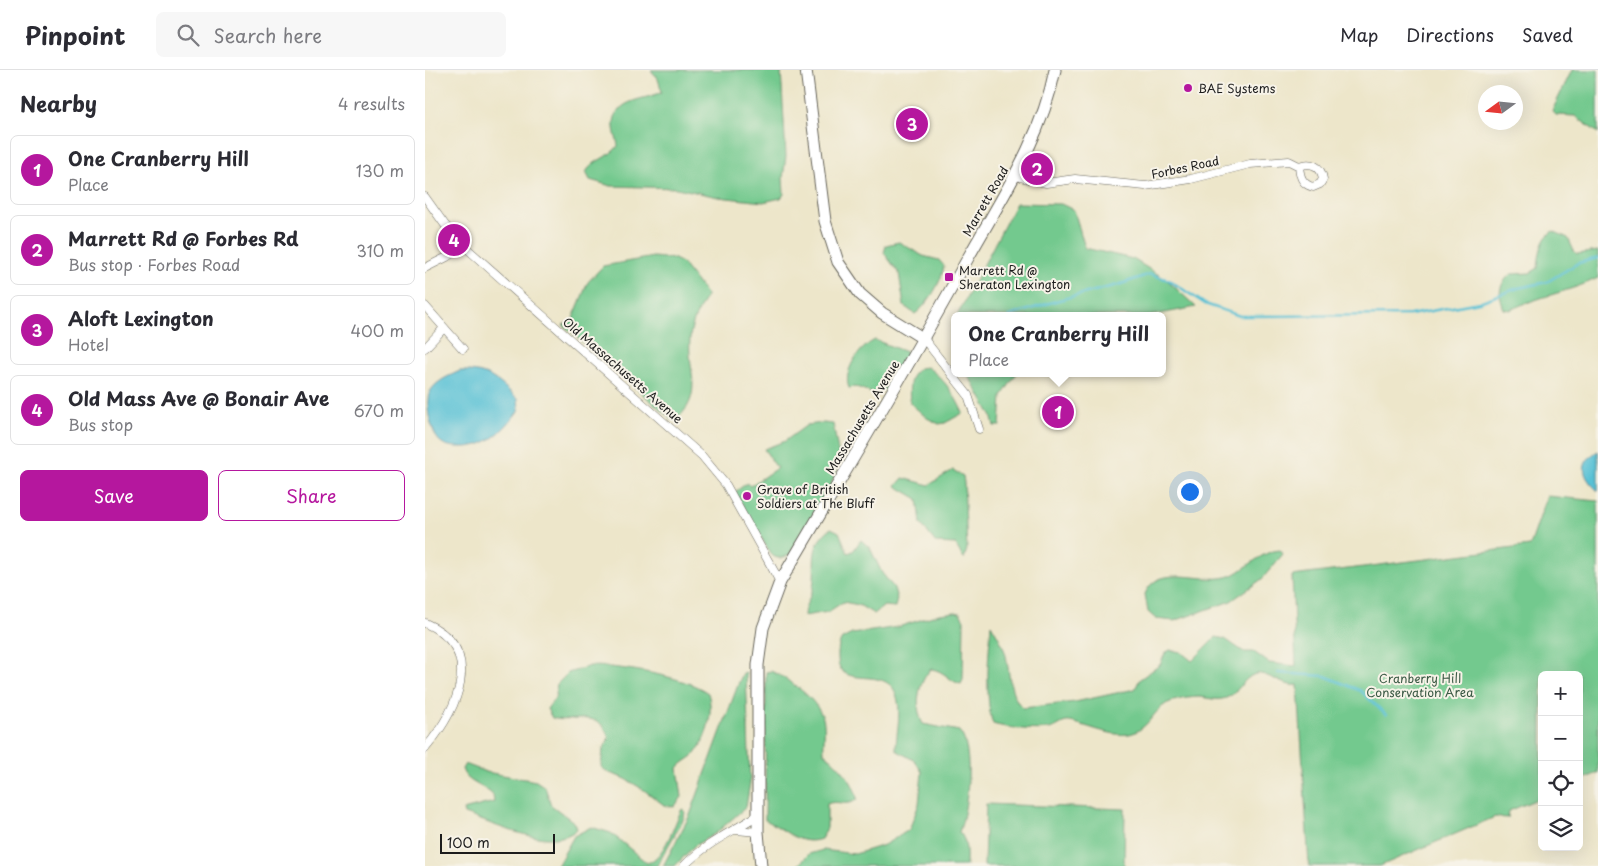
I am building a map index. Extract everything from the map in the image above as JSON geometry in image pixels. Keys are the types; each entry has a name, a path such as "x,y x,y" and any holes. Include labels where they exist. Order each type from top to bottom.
{"main road":[{"path":"806,70 825,221 838,262 860,294 882,313 924,339"},
{"name":"Marrett Road","path":"924,339 1016,176 1036,134 1050,96 1055,70"},
{"name":"Massachusetts Avenue","path":"761,866 758,832 759,657 763,628 780,582 924,339"}],"street":[{"name":"Forbes Road","path":"1016,176 1046,183 1075,178 1145,186 1191,179 1250,164 1289,161 1299,166"},
{"name":"Old Massachusetts Avenue","path":"425,197 445,225 463,245 702,456 726,485 780,582"},
{"path":"425,268 447,257 463,245"},
{"path":"425,306 463,349"},
{"path":"425,348 444,328"},
{"path":"924,339 951,373"},
{"path":"954,377 968,395 979,429"},
{"path":"425,623 440,629 451,639 457,648 462,674 455,702 446,720 425,749"},
{"path":"684,866 713,840 736,830 758,815"},
{"path":"736,830 758,832"}],"green space":[{"path":"651,70 781,70 786,156 783,178 784,194 781,198 763,202 718,197 677,188 611,186 590,180 586,172 589,168 618,146 614,122 616,114 626,104 662,92 658,79"},
{"path":"1572,70 1598,70 1598,133 1575,116 1556,115 1552,111"},
{"path":"1016,203 1061,204 1074,210 1085,248 1133,259 1167,280 1196,307 1166,313 959,312"},
{"path":"1553,231 1568,238 1577,254 1598,251 1598,278 1510,310 1504,309 1500,294 1501,286 1511,274 1530,273 1538,268 1543,242"},
{"path":"899,242 923,256 939,260 944,266 934,292 925,305 915,314 904,306 899,273 884,253 886,245"},
{"path":"653,257 675,259 683,264 707,295 696,316 691,333 690,351 693,383 690,402 684,412 674,421 563,325 572,321 588,282 603,266"},
{"path":"875,340 906,352 907,357 898,374 889,386 878,393 872,393 859,388 849,388 847,381 850,367 858,354"},
{"path":"927,367 939,376 948,387 963,413 945,423 939,424 927,418 910,403 913,375 919,368"},
{"path":"969,377 1014,377 1002,396 1000,426 994,426 991,415"},
{"path":"833,424 840,461 829,490 790,554 777,558 770,553 735,492 747,483 750,486 777,468 764,449 785,441 807,425"},
{"path":"953,470 963,476 964,483 967,549 964,559 955,544 936,543 921,524 918,499 896,486 903,478 929,485"},
{"name":"Cranberry Hill Conservation Area","path":"1547,496 1598,501 1598,773 1583,779 1583,671 1538,671 1538,799 1509,811 1508,818 1495,817 1380,866 1309,866 1298,685 1287,684 1265,675 1255,674 1226,698 1193,697 1176,700 1167,704 1161,707 1145,726 1133,733 1126,734 1110,733 1070,722 1041,730 993,724 990,714 988,688 991,624 1005,652 1012,689 1018,703 1023,708 1075,702 1135,689 1140,679 1160,665 1165,653 1170,650 1181,652 1192,661 1216,637 1225,639 1244,652 1254,652 1269,663 1296,666 1292,576 1530,546"},
{"path":"831,528 839,532 848,553 853,551 861,540 870,548 882,573 894,588 897,599 895,607 884,606 874,614 859,605 843,602 828,612 804,616 814,582 815,550 823,535"},
{"path":"1280,550 1283,554 1262,579 1231,601 1174,621 1156,619 1148,612 1145,594 1152,584 1161,578 1184,576 1222,578 1239,572 1267,553"},
{"path":"960,613 964,620 963,680 961,684 957,683 940,671 931,669 920,688 918,703 920,718 923,724 959,731 964,739 967,751 968,780 965,810 959,832 965,843 966,866 797,866 809,854 823,850 855,854 884,845 909,830 919,804 922,772 915,761 896,750 899,710 893,688 886,682 878,679 851,676 844,673 838,658 838,650 842,639 852,634 898,627 939,614"},
{"path":"590,666 651,673 684,682 708,693 710,717 708,726 698,750 678,768 682,797 674,807 664,805 626,779 607,772 601,767 603,749 609,739 605,729 599,723 585,719 560,720 552,718 547,709 555,698 557,684 568,673"},
{"path":"771,671 801,690 819,710 824,722 824,753 845,774 856,793 857,799 854,802 827,804 827,828 821,839 806,841 799,839 765,820 766,672"},
{"path":"746,672 750,783 746,807 716,833 694,846 675,866 663,866 690,815 739,682 743,673"},
{"path":"465,764 486,772 536,781 545,787 551,805 575,823 577,829 566,836 553,838 538,837 522,834 464,814 463,810 494,802 493,795 467,778 462,769"},
{"path":"986,804 1125,809 1124,866 984,866"},
{"path":"682,809 685,811 684,818 657,866 557,866 574,836 591,827 611,833 647,863 659,855 664,848"}],"water":[{"path":"460,371 486,374 504,386 518,399 519,410 501,431 487,441 470,447 452,447 442,443 435,435 428,407 431,390 440,381"},
{"path":"1598,451 1598,491 1586,476 1585,466 1591,456"}],"waterway":[{"path":"1022,312 1150,274 1169,280 1205,304 1240,316 1410,315 1479,302 1518,288 1547,282 1578,263 1598,258"},
{"path":"1278,673 1325,676 1361,691 1386,715"}],"place":[{"name":"BAE Systems","path":"1188,88"},
{"name":"Aloft Lexington","path":"912,124"},
{"name":"Marrett Rd @ Forbes Rd","path":"1037,169"},
{"name":"Old Mass Ave @ Bonair Ave","path":"454,240"},
{"name":"Marrett Rd @ Sheraton Lexington","path":"949,277"},
{"name":"One Cranberry Hill","path":"1058,412"},
{"name":"Grave of British Soldiers at The Bluff","path":"747,496"}]}
